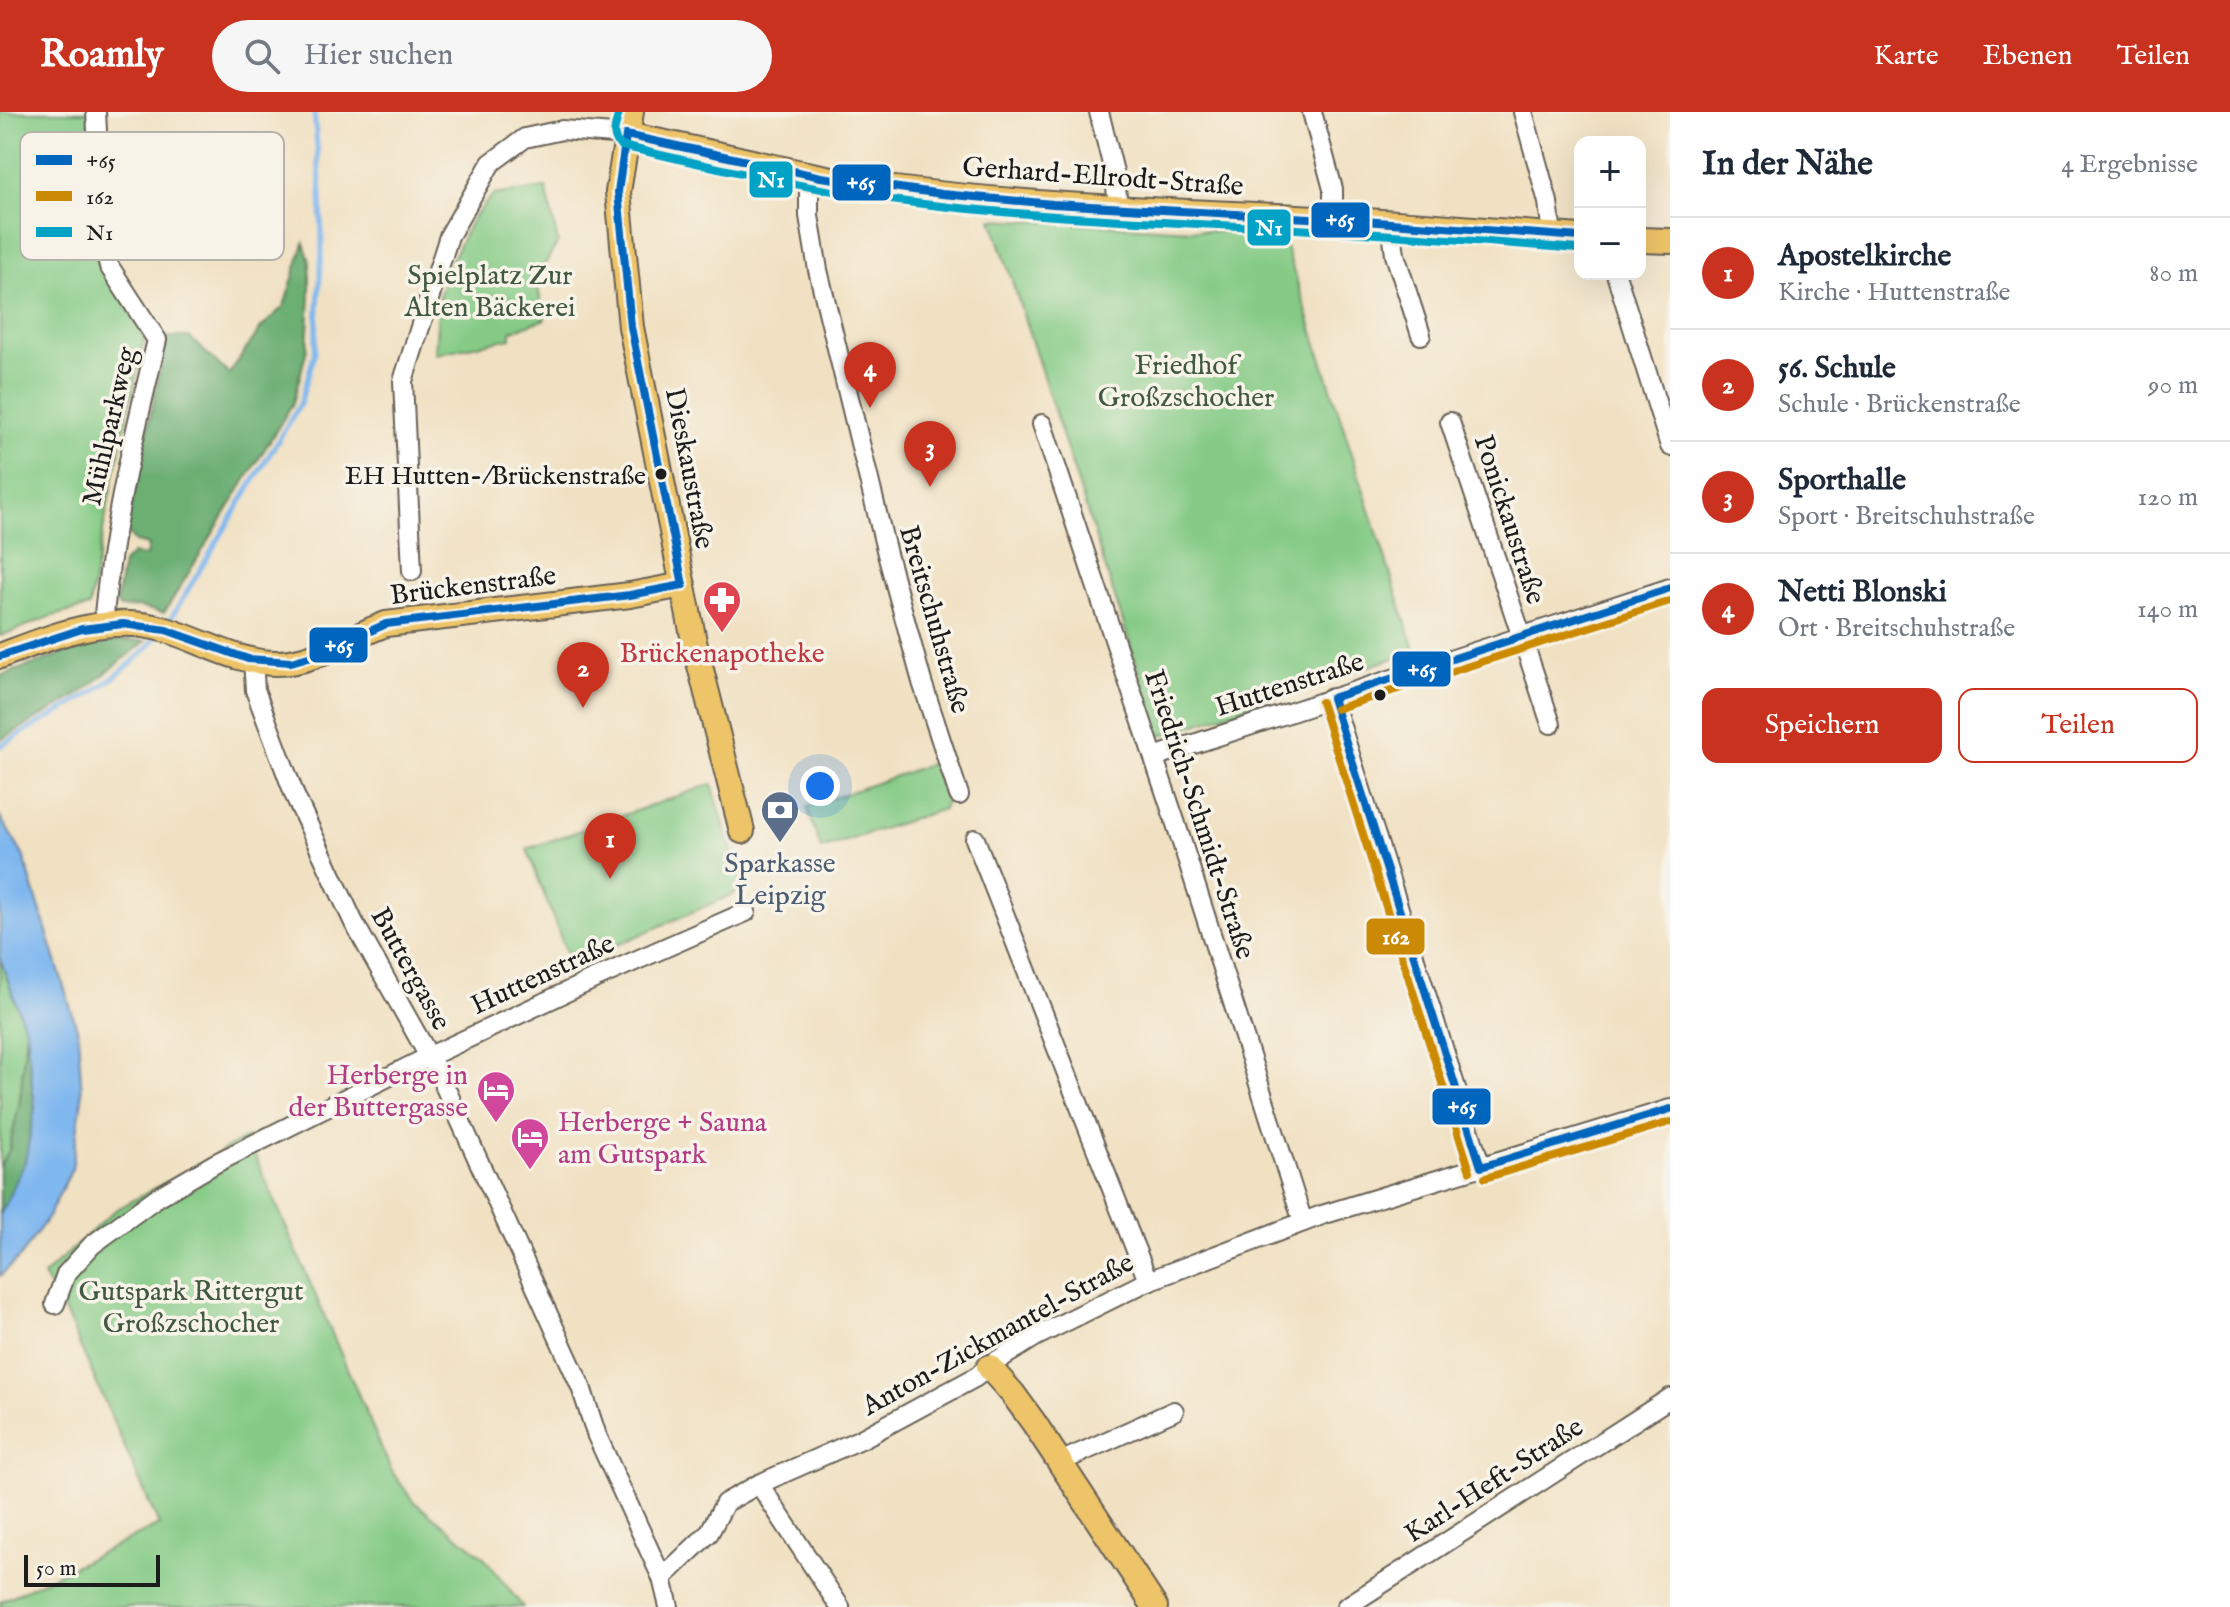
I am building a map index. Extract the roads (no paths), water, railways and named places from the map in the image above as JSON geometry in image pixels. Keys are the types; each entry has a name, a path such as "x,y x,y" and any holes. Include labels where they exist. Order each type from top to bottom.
{"main road":[{"name":"Gerhard-Ellrodt-Straße","path":"629,124 809,175 968,197 1391,222 1574,237"},
{"name":"Dieskaustraße","path":"629,124 618,192 631,327 701,669 742,831"},
{"path":"1646,240 1670,241"},
{"name":"Brückenstraße","path":"0,656 71,630 131,623 178,634 213,649 253,660 278,663 300,660 372,629 415,618 630,595 683,585"},
{"path":"989,1367 1013,1394 1155,1607"}],"street":[{"name":"Mühlparkweg","path":"96,112 97,132"},
{"path":"1099,112 1115,176 1118,208"},
{"path":"1312,112 1333,189 1333,219"},
{"path":"1523,112 1548,202 1552,235"},
{"path":"412,571 403,381 449,236 491,163 525,138 562,130 629,124"},
{"name":"Breitschuhstraße","path":"809,175 809,216 818,270 887,554 922,682 959,795"},
{"path":"1391,222 1395,255 1421,335"},
{"name":"Mühlparkweg","path":"103,624 109,556 119,499 157,340 108,260"},
{"path":"1618,280 1670,446"},
{"name":"Ponickaustraße","path":"1450,422 1551,724"},
{"name":"Friedrich-Schmidt-Straße","path":"1042,424 1154,757 1303,1222"},
{"name":"Huttenstraße","path":"1154,757 1670,588"},
{"name":"Buttergasse","path":"253,660 255,690 295,796 354,923 440,1076 581,1387 597,1436 662,1578 669,1607"},
{"path":"1332,698 1481,1167"},
{"path":"975,839 1148,1281"},
{"name":"Huttenstraße","path":"55,1304 66,1274 92,1245 156,1198 216,1163 428,1057 746,912"},
{"name":"Anton-Zickmantel-Straße","path":"662,1578 709,1533 725,1503 759,1484 861,1439 976,1377 1035,1337 1148,1281 1303,1222 1670,1109"},
{"name":"Karl-Heft-Straße","path":"1346,1607 1670,1398"},
{"path":"1060,1462 1174,1411"},
{"path":"759,1484 840,1607"}],"water":[{"path":"0,817 23,855 78,1032 82,1098 72,1169 48,1217 21,1256 0,1276 0,1215 25,1162 35,1108 26,1031 0,958"}],"waterway":[{"path":"168,623 300,404 315,352 322,249 314,112"},
{"path":"0,746 105,684 159,634"}],"place":[{"name":"Netti Blonski","path":"870,408"},
{"name":"EH Hutten-/Brückenstraße","path":"661,474"},
{"name":"Sporthalle","path":"930,487"},
{"name":"Brückenapotheke","path":"722,634"},
{"name":"56. Schule","path":"583,708"},
{"name":"Sparkasse Leipzig","path":"780,844"},
{"name":"Apostelkirche","path":"610,879"},
{"name":"Herberge in der Buttergasse","path":"496,1124"},
{"name":"Herberge + Sauna am Gutspark","path":"530,1171"}],"park label":[{"name":"Spielplatz Zur Alten Bäckerei","path":"490,290"},
{"name":"Friedhof Großzschocher","path":"1186,380"},
{"name":"Gutspark Rittergut Großzschocher","path":"191,1306"}]}
